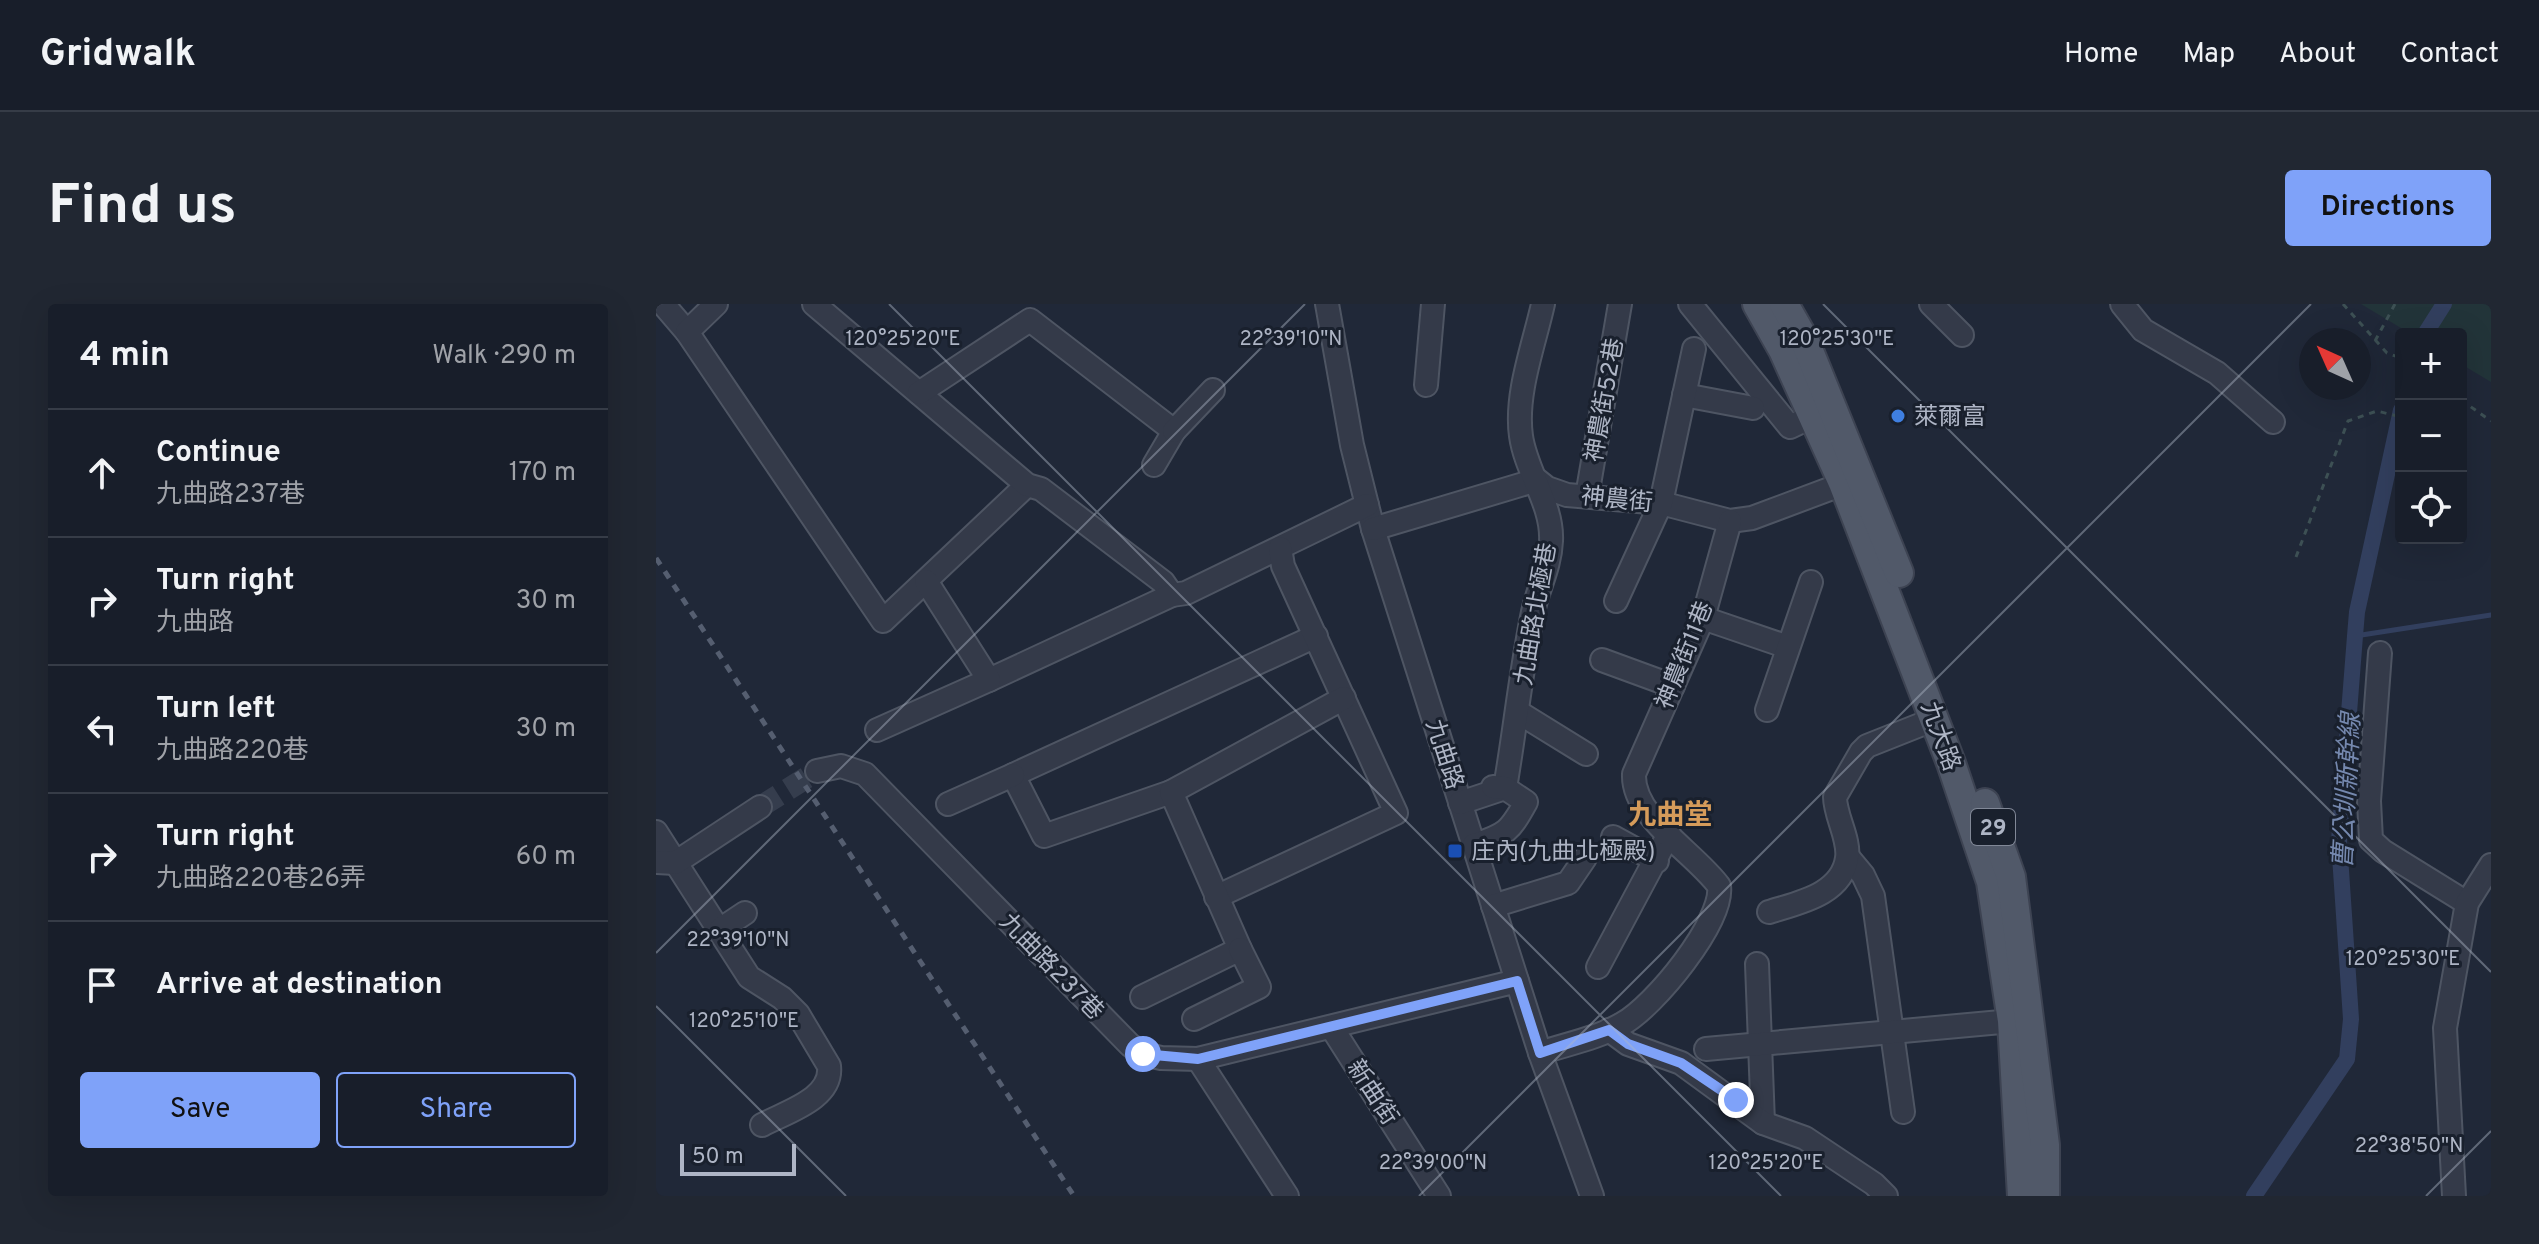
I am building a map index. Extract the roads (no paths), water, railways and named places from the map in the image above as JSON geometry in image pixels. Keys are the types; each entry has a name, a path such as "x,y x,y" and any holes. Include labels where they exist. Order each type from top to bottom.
{"main road":[{"name":"九大路","path":"1757,304 1783,350 1811,417 1853,480 2011,877 2043,1129 2045,1196"},
{"name":"九大路","path":"1784,304 1805,341 1991,882 2012,1021 2022,1196"}],"street":[{"path":"663,304 687,332 883,621 1027,485"},
{"path":"687,332 716,304"},
{"path":"814,304 1027,485 1041,489 1150,573 1172,595"},
{"name":"九曲路","path":"1327,304 1352,445 1373,529 1540,1053 1592,1196"},
{"path":"1426,385 1433,304"},
{"name":"九曲路北極巷","path":"1505,788 1534,610 1547,574 1552,538 1537,480 1529,467 1521,436 1521,403 1543,304"},
{"name":"神農街52巷","path":"1587,496 1620,304"},
{"path":"1690,304 1790,427 1811,417"},
{"path":"1931,304 1962,335"},
{"path":"2122,304 2143,330 2217,373 2273,422"},
{"path":"919,393 1030,320 1174,431"},
{"path":"1616,601 1661,503 1694,349"},
{"path":"1154,465 1174,431 1213,390"},
{"path":"1684,395 1753,408"},
{"path":"1373,529 1537,480"},
{"name":"神農街","path":"1537,480 1547,488 1587,496 1661,503 1730,521 1752,518 1853,480"},
{"path":"877,730 1172,595 1186,593 1367,505"},
{"name":"神農街11巷","path":"1669,834 1640,805 1633,786 1634,774 1703,618 1730,521"},
{"path":"1216,897 1396,813 1283,566 1280,548"},
{"path":"926,581 989,680"},
{"path":"1767,710 1811,582"},
{"path":"1703,618 1788,647"},
{"path":"948,804 1316,636"},
{"path":"2380,653 2369,801 2371,840 2383,851 2467,903"},
{"path":"1602,660 1673,686"},
{"path":"1013,775 1044,836 1171,792 1344,698"},
{"path":"1518,712 1586,754"},
{"path":"1903,1112 1873,896 1863,875 1848,857 1835,797 1867,746 1935,719"},
{"name":"九曲路237巷","path":"817,771 841,766 865,774 1130,1045 1143,1054 1198,1059 1517,981"},
{"path":"1453,779 1505,788 1526,802 1512,828 1501,836 1474,845"},
{"path":"1460,803 1505,788"},
{"path":"1171,792 1259,987 1194,1019"},
{"path":"665,863 760,807"},
{"path":"656,832 665,863 721,929 749,977 782,998 798,1014 829,1066 830,1075 823,1092 762,1125"},
{"path":"1540,1053 1609,1030 1638,1014 1655,1000 1717,912 1719,886 1669,834 1598,967"},
{"path":"1613,837 1657,861"},
{"path":"1769,912 1812,899 1831,886 1848,857"},
{"path":"1493,906 1568,883 1585,858"},
{"path":"2454,1196 2445,1028 2467,903 2491,865"},
{"path":"721,929 745,913"},
{"path":"1142,997 1240,949"},
{"path":"1757,964 1763,1123"},
{"path":"1706,1049 2012,1021"},
{"name":"新曲街","path":"1332,1028 1439,1196"},
{"path":"1609,1030 1628,1044 1681,1063 1763,1123 1805,1138 1874,1184 1886,1196"},
{"path":"1198,1059 1287,1196"}],"waterway":[{"path":"2429,328 2444,304"},
{"name":"曹公圳新幹線","path":"2254,1196 2347,1059 2351,1019 2339,841 2357,612 2395,438"},
{"path":"2355,636 2491,615"}],"tunnel":[{"path":"760,807 817,771"}],"railway":[{"path":"656,558 1074,1196"}],"place":[{"name":"萊爾富","path":"1898,416"},
{"name":"庄內(九曲北極殿)","path":"1455,851"}],"district":[{"name":"九曲堂","path":"1670,814"}]}
